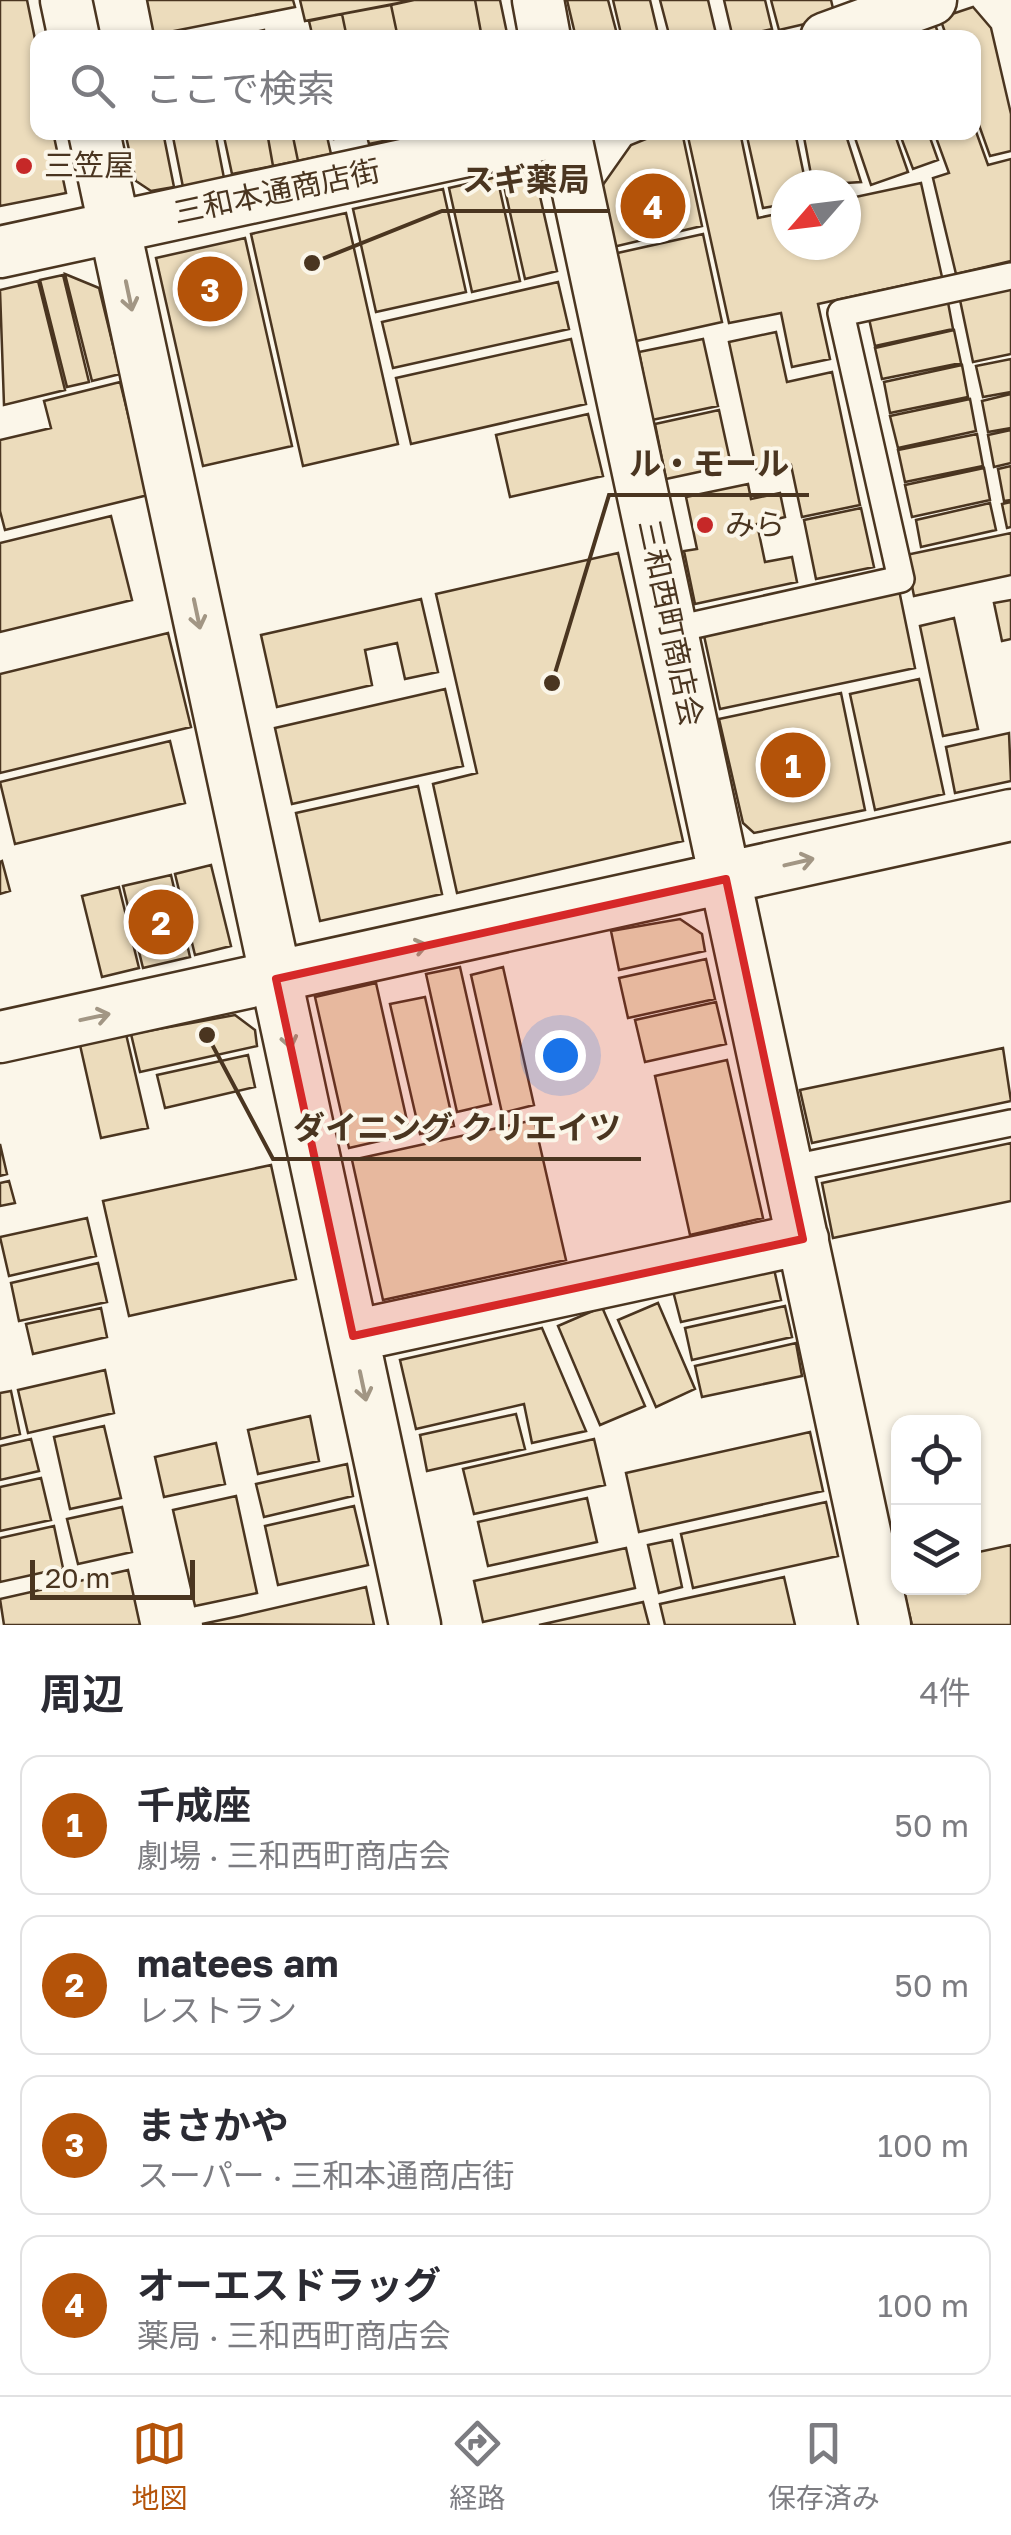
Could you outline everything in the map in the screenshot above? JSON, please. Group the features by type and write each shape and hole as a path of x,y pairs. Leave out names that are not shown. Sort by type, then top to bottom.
{"street":[{"path":"66,0 72,30"},
{"path":"538,0 544,30"},
{"path":"848,30 932,0"},
{"path":"96,140 414,1625"},
{"name":"三和本通商店街","path":"0,252 517,140"},
{"name":"三和西町商店会","path":"566,140 886,1625"},
{"path":"0,1036 276,979 1011,815"},
{"path":"352,1336 804,1239"}],"lane":[{"path":"672,630 901,579 841,313 1011,276"},
{"path":"788,1169 1011,1123"}],"highlighted area":[{"path":"726,879 803,1239 353,1336 276,979"}],"building":[{"path":"0,0 27,0 33,30 30,30 30,140 55,140 66,193 0,206"},
{"path":"147,0 293,0 295,7 179,30 153,30"},
{"path":"300,0 414,0 305,21"},
{"path":"414,0 475,0 481,30 396,30 391,5"},
{"path":"475,0 500,0 506,30 481,30"},
{"path":"567,0 608,0 616,30 574,30"},
{"path":"613,0 650,0 657,30 620,30"},
{"path":"660,0 708,0 715,30 668,30"},
{"path":"724,0 765,0 772,29 731,30"},
{"path":"771,0 831,0 835,17 779,30"},
{"path":"391,5 396,30 345,30 342,14"},
{"path":"973,7 991,28 1011,114 1011,151 990,156 981,131 981,30 944,30 940,18"},
{"path":"342,14 345,30 311,30 309,21"},
{"path":"933,19 937,30 913,30"},
{"path":"127,140 165,140 174,187 151,191 136,181"},
{"path":"174,140 217,140 224,178 183,187"},
{"path":"225,140 268,140 273,166 232,174"},
{"path":"268,140 294,140 298,161 273,166"},
{"path":"294,140 328,140 331,154 298,161"},
{"path":"643,140 684,140 702,226 613,247 600,189 631,145"},
{"path":"689,140 742,140 758,218 771,215 771,260 861,260 861,196 921,183 942,277 818,304 830,359 792,367 781,313 729,323"},
{"path":"748,140 797,140 803,170 771,170 771,207 763,208"},
{"path":"805,140 848,140 857,170 810,170"},
{"path":"856,140 897,140 908,172 871,185"},
{"path":"902,140 931,140 938,160 913,169"},
{"path":"937,140 979,140 988,165 1011,159 1011,261 956,274 933,178 949,173"},
{"path":"534,170 557,271 525,279 502,177"},
{"path":"497,177 520,281 472,292 449,188"},
{"path":"443,189 466,292 376,312 353,209"},
{"path":"346,213 398,444 303,466 251,234"},
{"path":"703,234 722,322 632,342 613,254"},
{"path":"245,238 292,446 203,466 156,258"},
{"path":"65,274 99,288 120,374 92,381"},
{"path":"63,275 89,382 67,387 40,280"},
{"path":"38,281 65,390 4,405 0,290"},
{"path":"558,282 569,329 393,368 382,322"},
{"path":"1011,289 1011,354 973,362 960,300"},
{"path":"947,297 953,329 875,346 868,314"},
{"path":"954,330 961,363 882,379 875,348"},
{"path":"776,332 787,382 832,372 860,505 802,517 791,465 757,472 729,342"},
{"path":"571,339 586,404 411,444 396,378"},
{"path":"703,339 718,406 652,420 639,352"},
{"path":"1011,359 1011,392 983,397 976,366"},
{"path":"962,365 968,397 890,413 884,382"},
{"path":"120,382 148,495 5,530 0,511 0,440 51,428 44,401"},
{"path":"1011,394 1011,428 988,432 982,401"},
{"path":"970,399 976,431 898,448 890,416"},
{"path":"719,410 731,465 666,479 655,424"},
{"path":"588,414 603,476 510,497 496,435"},
{"path":"1011,430 1011,463 994,467 988,435"},
{"path":"977,434 983,466 905,482 898,450"},
{"path":"1011,466 1011,500 1004,501 998,469"},
{"path":"984,468 990,500 912,517 905,485"},
{"path":"748,484 751,499 780,493 785,517 757,524 765,562 792,557 797,582 695,604 684,551 697,549 686,497"},
{"path":"1011,502 1011,527 1007,528 1002,504"},
{"path":"990,503 996,530 921,547 916,520"},
{"path":"861,508 874,567 816,579 804,520"},
{"path":"111,516 132,600 0,632 0,543"},
{"path":"1011,533 1011,575 914,596 906,555"},
{"path":"618,553 683,841 457,893 433,784 477,773 436,594"},
{"path":"899,590 915,668 720,709 703,631"},
{"path":"421,599 438,672 405,679 397,643 365,650 372,685 277,707 261,635"},
{"path":"1011,600 1011,639 1002,641 994,603"},
{"path":"954,618 978,729 943,736 920,626"},
{"path":"168,633 191,727 0,773 0,674"},
{"path":"919,679 944,794 875,810 850,694"},
{"path":"445,689 463,766 292,804 275,728"},
{"path":"841,693 865,810 754,833 743,823 719,719"},
{"path":"1009,733 1011,781 955,793 946,747"},
{"path":"170,741 185,803 15,844 0,782"},
{"path":"418,786 442,894 320,921 296,813"},
{"path":"0,862 10,891 0,894"},
{"path":"211,865 231,946 195,955 175,874"},
{"path":"171,875 190,957 143,968 123,886"},
{"path":"119,887 139,968 102,977 82,896"},
{"path":"680,919 702,934 705,951 619,970 611,931"},
{"path":"706,959 715,999 628,1018 619,978"},
{"path":"460,967 491,1104 457,1112 426,974"},
{"path":"503,967 534,1105 502,1113 471,975"},
{"path":"376,983 410,1134 349,1148 315,997"},
{"path":"425,997 454,1126 420,1134 390,1004"},
{"path":"716,1002 726,1044 645,1062 635,1020"},
{"path":"235,1015 255,1030 257,1046 140,1072 131,1034"},
{"path":"126,1034 148,1128 101,1138 80,1045"},
{"path":"1003,1048 1011,1101 812,1143 800,1090"},
{"path":"248,1055 255,1087 165,1108 157,1075"},
{"path":"727,1060 763,1218 690,1235 655,1076"},
{"path":"534,1120 566,1260 383,1300 352,1160"},
{"path":"1011,1143 1011,1201 833,1238 822,1183"},
{"path":"0,1144 7,1174 0,1176"},
{"path":"271,1165 296,1279 129,1316 103,1201"},
{"path":"9,1181 15,1203 0,1206 0,1183"},
{"path":"87,1218 96,1256 9,1276 0,1237"},
{"path":"98,1263 107,1302 19,1321 11,1283"},
{"path":"774,1269 781,1300 681,1322 673,1291"},
{"path":"658,1303 695,1389 656,1407 618,1320"},
{"path":"785,1306 792,1337 692,1360 685,1328"},
{"path":"602,1307 645,1406 600,1425 558,1326"},
{"path":"101,1308 107,1337 33,1354 26,1324"},
{"path":"542,1328 586,1431 532,1443 524,1404 416,1429 400,1360"},
{"path":"796,1343 802,1376 702,1397 695,1366"},
{"path":"105,1370 114,1413 28,1433 18,1390"},
{"path":"11,1391 20,1434 0,1439 0,1393"},
{"path":"516,1414 525,1449 427,1471 420,1435"},
{"path":"310,1416 319,1461 258,1474 248,1430"},
{"path":"104,1426 121,1498 70,1509 54,1437"},
{"path":"810,1432 823,1491 639,1532 626,1473"},
{"path":"31,1439 39,1471 0,1480 0,1446"},
{"path":"594,1439 605,1485 474,1514 463,1469"},
{"path":"216,1443 225,1484 164,1497 155,1457"},
{"path":"347,1464 353,1496 264,1517 256,1484"},
{"path":"41,1478 51,1520 0,1531 0,1487"},
{"path":"236,1496 257,1593 195,1606 173,1510"},
{"path":"587,1498 597,1542 488,1566 478,1522"},
{"path":"826,1502 838,1556 693,1588 681,1534"},
{"path":"354,1506 368,1565 278,1585 265,1526"},
{"path":"122,1507 132,1552 78,1564 67,1519"},
{"path":"54,1526 63,1568 0,1582 0,1538"},
{"path":"672,1540 682,1587 659,1593 648,1545"},
{"path":"1011,1545 1011,1625 912,1625 905,1595 981,1595 981,1551"},
{"path":"626,1548 635,1588 483,1622 474,1581"},
{"path":"128,1570 140,1625 4,1625 0,1599"},
{"path":"784,1577 795,1625 665,1625 660,1604"},
{"path":"366,1587 374,1625 202,1624 240,1616"},
{"path":"643,1602 649,1625 539,1625"}],"place":[{"name":"三笠屋","path":"24,166"},
{"name":"オーエスドラッグ","path":"653,206"},
{"name":"スギ薬局","path":"312,263"},
{"name":"まさかや","path":"210,289"},
{"name":"みら","path":"705,525"},
{"name":"ル・モール","path":"552,683"},
{"name":"千成座","path":"793,765"},
{"name":"matees am","path":"161,922"},
{"name":"ダイニング クリエイツ","path":"207,1035"}]}
